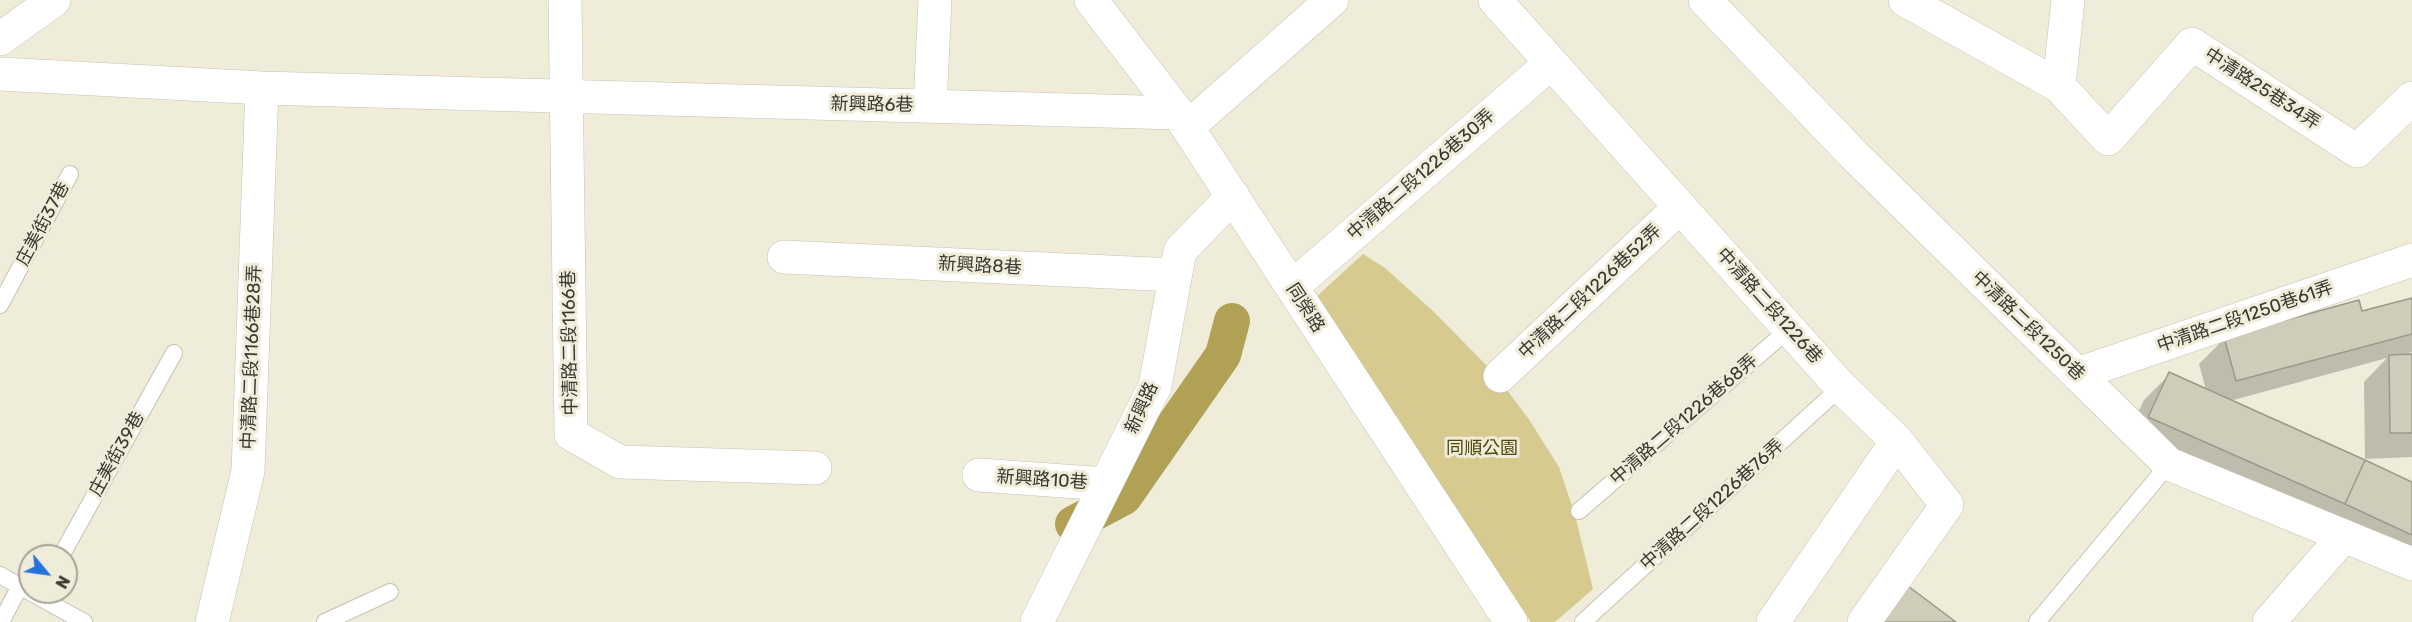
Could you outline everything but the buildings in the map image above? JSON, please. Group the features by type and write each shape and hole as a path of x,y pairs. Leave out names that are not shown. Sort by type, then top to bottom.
{"street":[{"path":"0,39 54,0"},
{"name":"中清路二段1166巷","path":"565,0 571,434 620,462 815,468"},
{"path":"930,106 935,0"},
{"name":"同榮路","path":"1091,0 1183,120 1510,622"},
{"path":"1183,120 1332,0"},
{"name":"中清路二段1226巷","path":"1495,0 1841,387 1896,441 1947,505 1864,622"},
{"name":"中清路二段1250巷","path":"1705,0 1854,155 2169,464 2412,564"},
{"path":"1905,0 2059,86 2068,0"},
{"name":"中清路25巷34弄","path":"2059,86 2108,139 2193,44 2357,151 2412,98"},
{"name":"中清路二段1226巷30弄","path":"1292,287 1551,63"},
{"path":"0,74 262,88 566,98"},
{"name":"中清路二段1166巷28弄","path":"212,622 248,471 262,88"},
{"name":"新興路6巷","path":"566,98 930,106 1183,120"},
{"name":"新興路","path":"1037,622 1155,386 1180,251 1233,196"},
{"name":"中清路二段1226巷52弄","path":"1500,376 1680,207"},
{"name":"新興路8巷","path":"784,257 1175,275"},
{"name":"中清路二段1250巷61弄","path":"2078,374 2412,260"},
{"path":"1773,622 1896,441"},
{"name":"新興路10巷","path":"979,476 1106,484"},
{"path":"2269,622 2344,536"}],"lane":[{"name":"庄美街37巷","path":"0,305 70,174"},
{"name":"中清路二段1226巷68弄","path":"1579,511 1789,329"},
{"name":"庄美街39巷","path":"68,544 174,353"},
{"name":"中清路二段1226巷76弄","path":"1583,622 1841,387"},
{"path":"2037,622 2169,464"},
{"path":"0,575 18,585"},
{"path":"325,622 390,591"},
{"path":"1,622 20,604"},
{"path":"53,604 84,622"}],"green space":[{"name":"同順公園","path":"1363,254 1385,268 1433,311 1494,373 1528,418 1559,467 1575,515 1593,589 1555,622 1531,622 1315,298"}],"waterway":[{"path":"1073,524 1124,497 1223,355 1232,321"}]}
